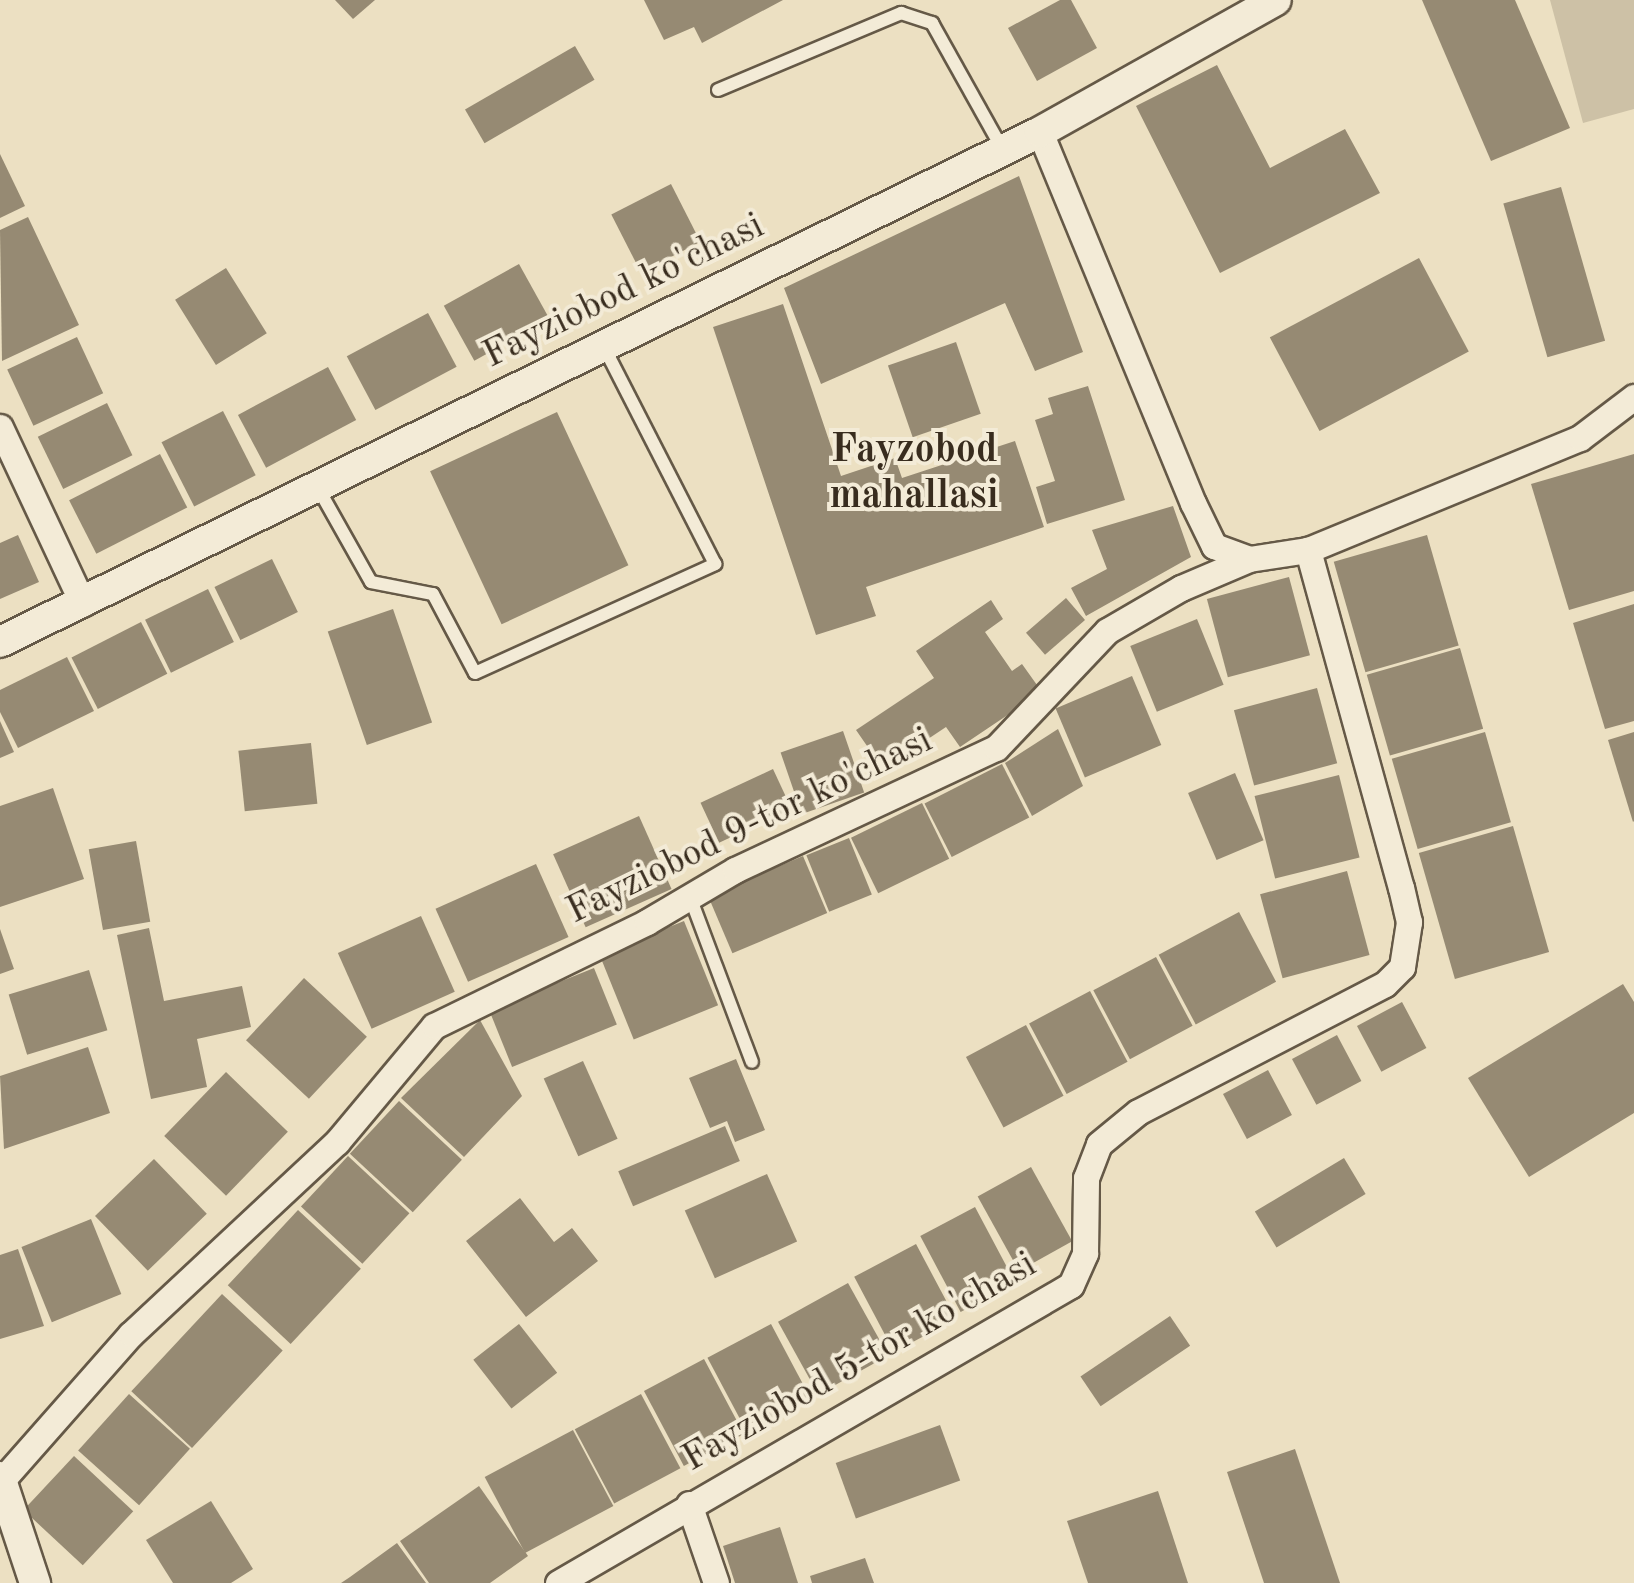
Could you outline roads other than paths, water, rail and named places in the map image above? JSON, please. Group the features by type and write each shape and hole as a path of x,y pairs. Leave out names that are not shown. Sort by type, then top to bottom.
{"street":[{"name":"Fayziobod ko'chasi","path":"0,642 1040,132 1276,0"},
{"path":"1040,132 1207,532 1214,546 1249,559"},
{"name":"Fayziobod 9-tor ko'chasi","path":"2,1478 131,1334 337,1142 434,1026 690,896 996,748 1107,632 1181,588 1249,559 1308,550 1580,438 1634,397"},
{"path":"0,427 83,604"},
{"name":"Fayziobod 5-tor ko'chasi","path":"558,1583 688,1504 961,1354 1071,1285 1085,1254 1086,1178 1099,1144 1138,1112 1384,984 1402,967 1409,922 1402,888 1308,550"},
{"path":"2,1478 14,1534 35,1583"},
{"path":"688,1504 716,1583"}],"lane":[{"path":"718,90 900,13 932,23 1004,150"},
{"path":"318,488 371,582 432,594 475,673 715,564 604,347"},
{"path":"690,896 752,1062"}],"district":[{"name":"Fayzobod mahallasi","path":"914,474"}]}
